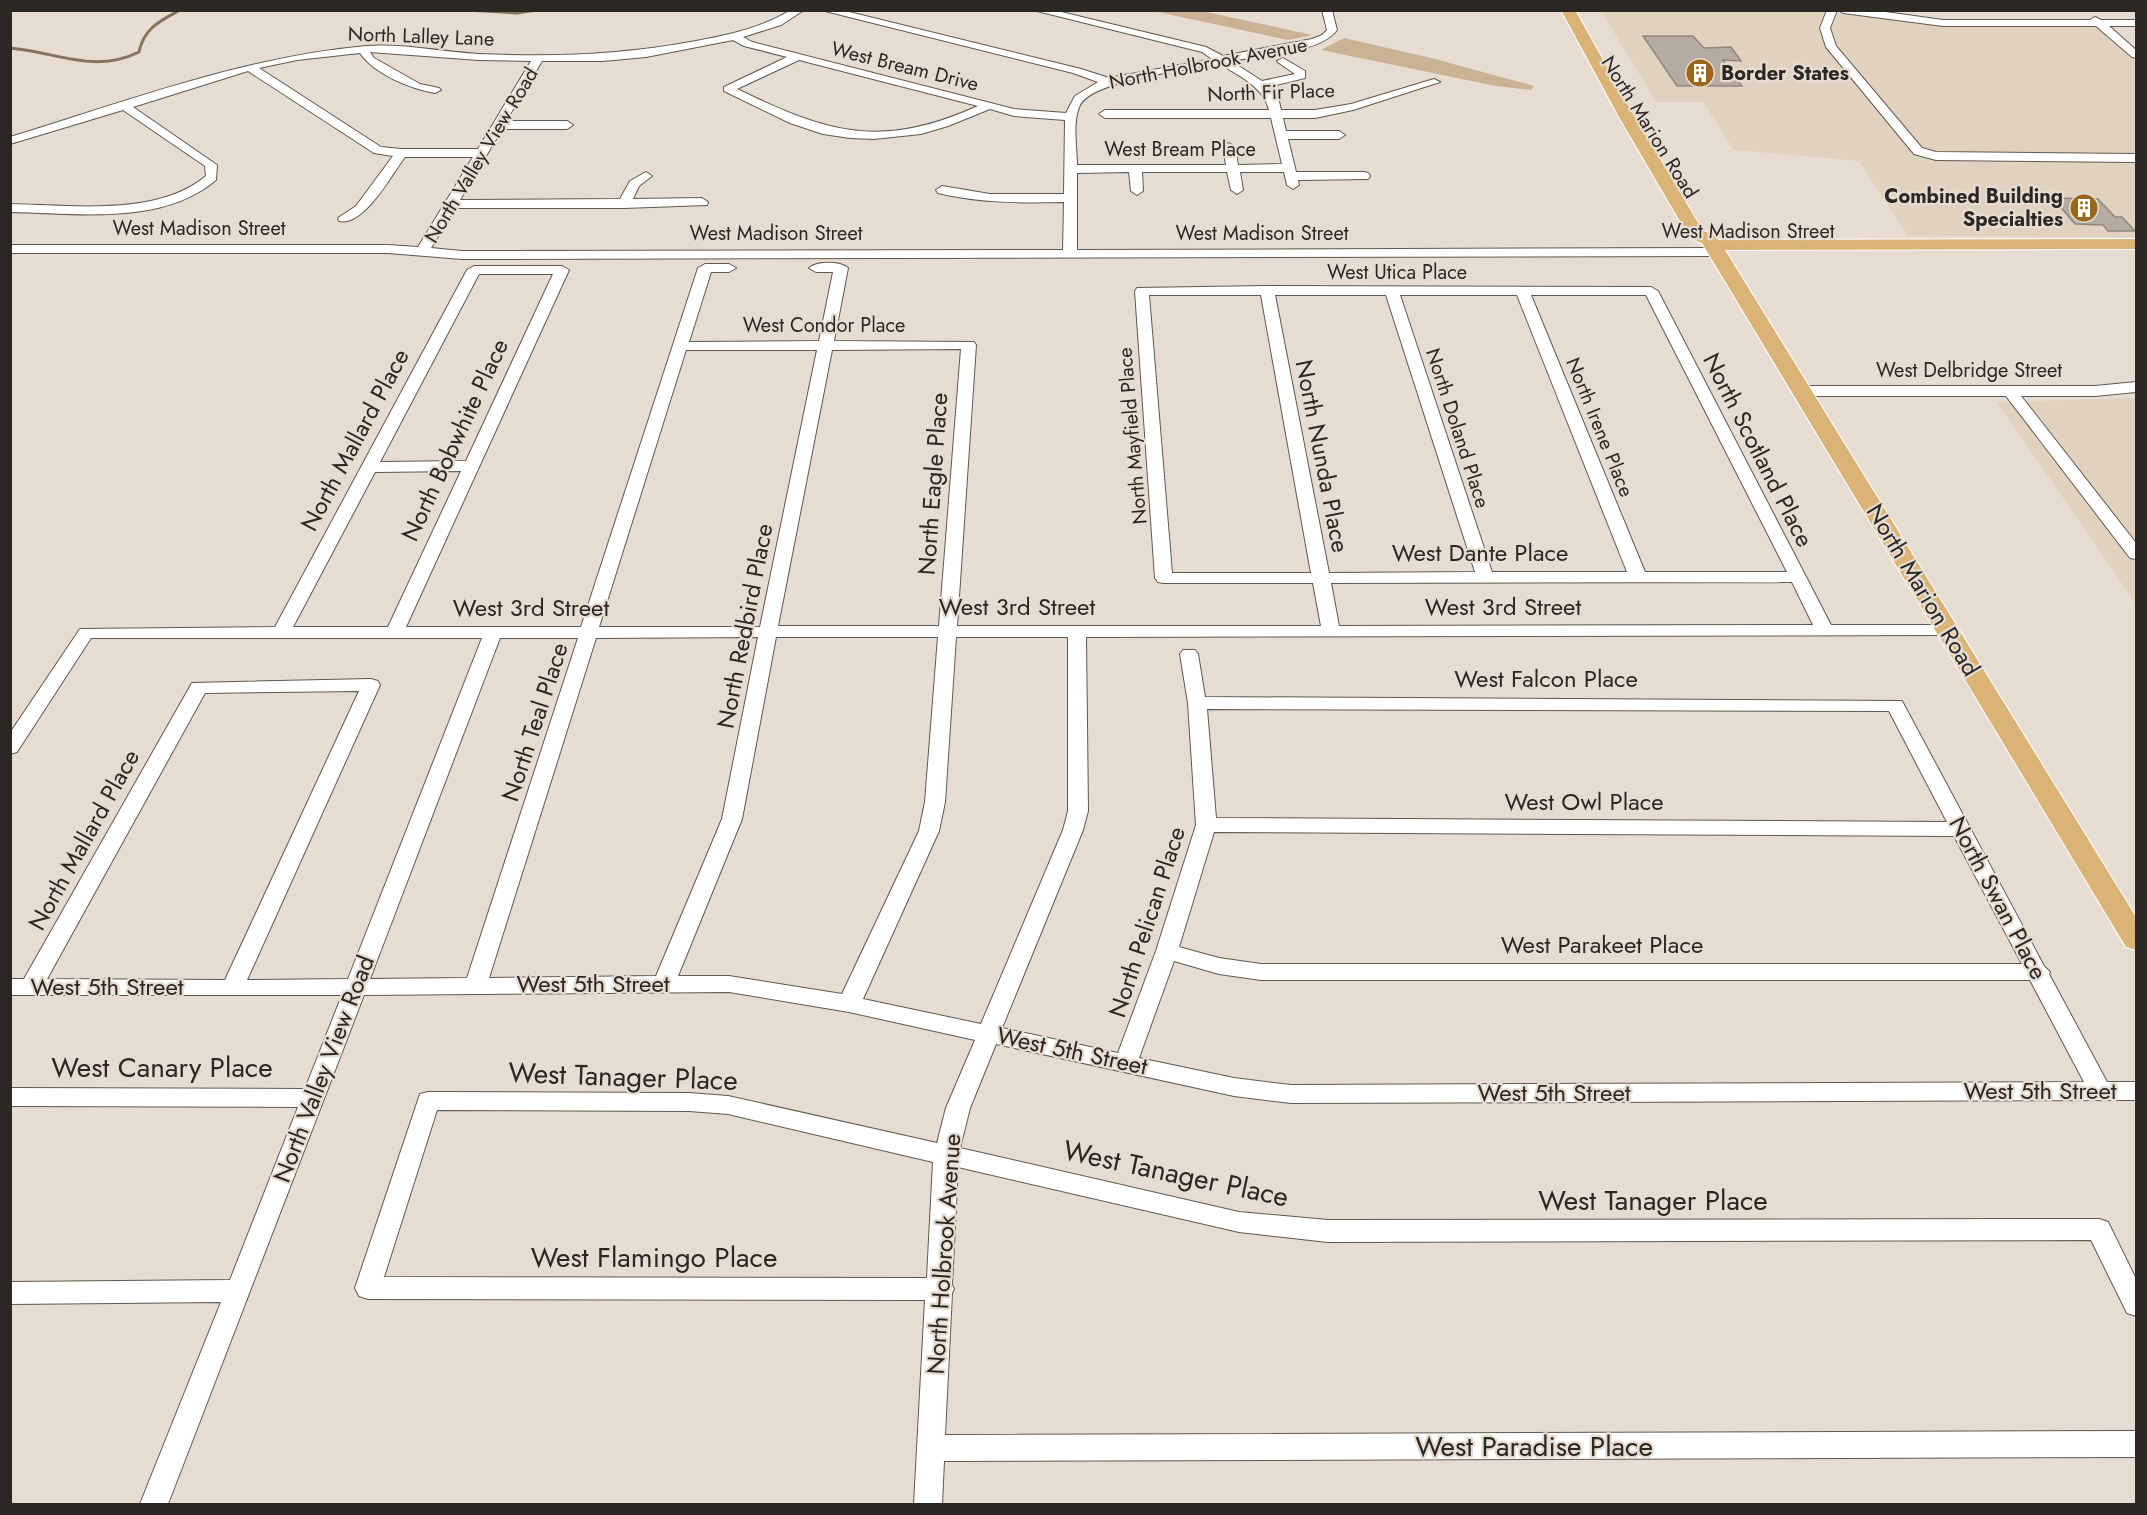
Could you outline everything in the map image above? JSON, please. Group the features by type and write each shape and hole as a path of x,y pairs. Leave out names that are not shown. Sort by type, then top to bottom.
{"main road":[{"name":"North Marion Road","path":"1568,10 1627,117 1697,235 1713,241 2136,940"},
{"name":"North Marion Road","path":"1580,10 1672,162"},
{"name":"West Madison Street","path":"1713,241 2136,244"},
{"name":"West Madison Street","path":"1713,241 2136,254"}],"street":[{"name":"North Lalley Lane","path":"10,141 249,67 308,55 365,49 458,56 603,58 646,54 734,37 777,23 799,10"},
{"path":"825,10 1077,71 1108,82"},
{"path":"1038,10 1189,45 1206,50 1223,60 1260,85 1272,97 1291,176"},
{"name":"North Holbrook Avenue","path":"1070,249 1071,117 1072,106 1079,97 1088,90 1108,82 1309,44 1322,39 1332,30 1327,10"},
{"path":"1832,10 1824,26 1824,36 1918,151 1936,156 2136,158"},
{"path":"1843,10 1943,22 2136,23"},
{"path":"2084,10 2136,55"},
{"name":"West Bream Drive","path":"734,37 748,44 988,106 1030,115 1071,117"},
{"path":"365,49 364,53 370,60 417,87 435,90"},
{"name":"North Valley View Road","path":"424,249 539,57"},
{"path":"797,57 728,89 803,124 859,135 898,134 930,129 949,124 988,106"},
{"path":"1260,85 1301,76 1301,73 1284,61"},
{"path":"249,67 378,150 401,153 483,153"},
{"name":"North Fir Place","path":"1105,114 1225,120 1277,114 1338,111 1434,82"},
{"path":"10,208 133,208 167,203 189,196 205,186 212,177 211,165 125,106"},
{"path":"499,126 567,126"},
{"path":"1282,135 1339,135"},
{"path":"1229,147 1237,190"},
{"path":"344,218 361,210 401,153"},
{"path":"1135,168 1137,191"},
{"name":"West Bream Place","path":"1071,169 1233,168 1291,176 1364,176"},
{"path":"624,204 634,184 646,176"},
{"path":"942,190 967,197 990,199 1071,198"},
{"path":"451,204 624,204 702,201"},
{"name":"West Madison Street","path":"10,249 424,249 462,255 1713,241"},
{"name":"North Redbird Place","path":"664,984 732,819 841,268 705,268"},
{"name":"North Teal Place","path":"476,985 705,268"},
{"name":"North Mallard Place","path":"281,633 474,270 562,270"},
{"name":"North Bobwhite Place","path":"394,633 562,270"},
{"name":"West Utica Place","path":"1142,291 1651,291"},
{"name":"North Mayfield Place","path":"1142,291 1164,578"},
{"name":"North Nunda Place","path":"1267,291 1331,631"},
{"name":"North Doland Place","path":"1392,291 1485,577"},
{"name":"North Scotland Place","path":"1651,291 1825,630"},
{"name":"North Irene Place","path":"1523,292 1638,577"},
{"name":"West Condor Place","path":"680,346 969,345"},
{"name":"North Eagle Place","path":"849,1004 929,831 935,802 969,345"},
{"name":"West Delbridge Street","path":"1802,391 2095,392 2136,387"},
{"path":"2010,391 2136,554"},
{"path":"370,467 471,466"},
{"name":"West Dante Place","path":"1164,578 1797,577"},
{"name":"West 3rd Street","path":"10,748 86,633 1947,630"},
{"name":"North Holbrook Avenue","path":"928,1504 941,1289 946,1154 958,1108 1078,812 1077,631"},
{"name":"North Valley View Road","path":"154,1504 493,632"},
{"name":"North Pelican Place","path":"1126,1062 1167,951 1206,825 1197,703 1189,654"},
{"name":"North Mallard Place","path":"21,987 200,687 371,685 232,988"},
{"name":"West Falcon Place","path":"1197,703 1895,705"},
{"name":"North Swan Place","path":"1895,705 2100,1091"},
{"name":"West Owl Place","path":"1206,825 1961,829"},
{"name":"West Parakeet Place","path":"1167,951 1219,966 1261,972 2038,972"},
{"name":"West 5th Street","path":"21,987 232,988 664,984 750,986 988,1033 1234,1087 1291,1094 2136,1091"},
{"name":"West Canary Place","path":"10,1097 313,1098"},
{"name":"West Tanager Place","path":"368,1288 428,1101 689,1102 728,1105 1239,1222 1328,1231 2099,1229 2136,1305"},
{"name":"West Flamingo Place","path":"368,1288 941,1289"},
{"path":"10,1293 238,1291"},
{"name":"West Paradise Place","path":"932,1448 2136,1444"}],"shaded area":[{"path":"1806,10 1920,23 2096,27 2136,62 2136,237 1908,236 1859,161 1734,150 1703,102 1656,102 1601,11"},
{"path":"1153,11 1202,11 1312,35 1288,40"},
{"path":"1344,38 1431,58 1534,86 1531,90 1496,86 1321,50"},
{"path":"2136,398 2136,604 1997,402"}],"building":[{"name":"Border States","path":"1643,36 1693,36 1704,48 1731,47 1741,61 1723,60 1742,86 1677,86"},
{"name":"Combined Building Specialties","path":"2053,198 2098,199 2115,217 2122,217 2135,231 2108,231 2103,225 2075,224"}],"waterway":[{"path":"10,48 75,60 107,61 123,58 139,52 149,31 180,10"},
{"path":"467,10 517,13 537,10"}],"place":[{"name":"Border States","path":"1700,73"},
{"name":"Combined Building Specialties","path":"2084,208"}]}
